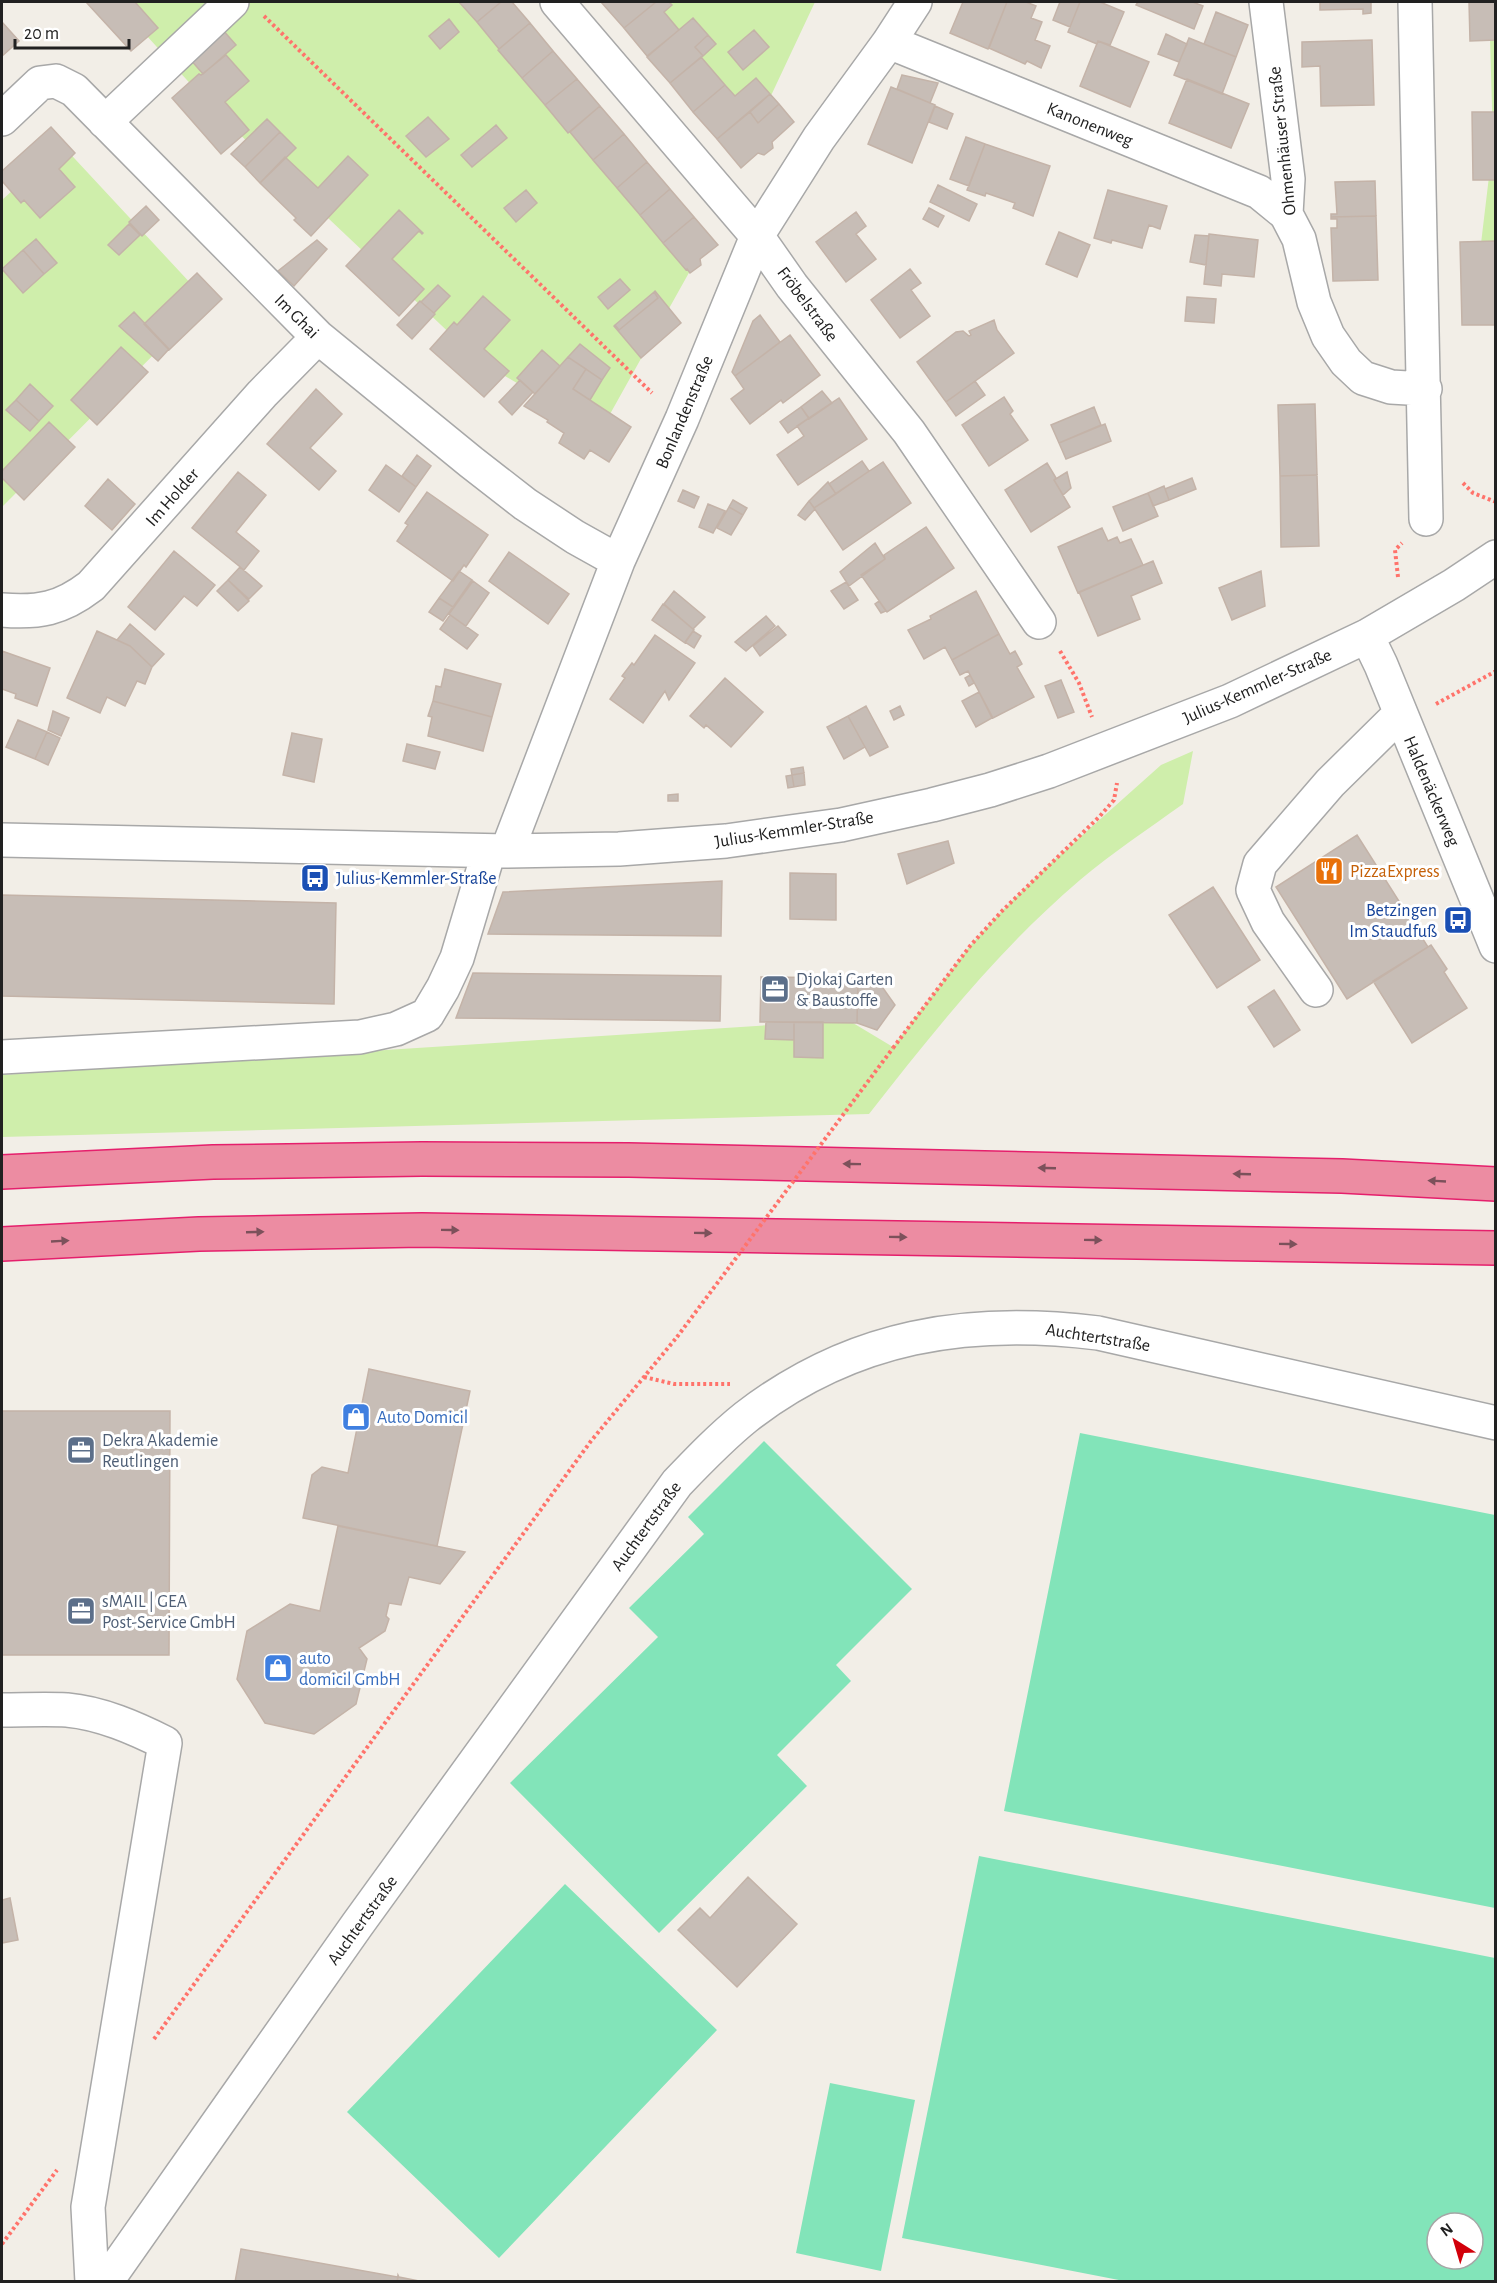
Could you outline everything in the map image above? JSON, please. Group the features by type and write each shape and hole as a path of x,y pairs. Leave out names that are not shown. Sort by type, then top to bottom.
{"highway":[{"path":"2,1172 213,1162 422,1159 628,1160 1318,1176 1496,1184"},
{"path":"2,1244 199,1234 422,1230 1496,1248"}],"street":[{"name":"Fröbelstraße","path":"557,2 758,236 798,294 909,432 1039,622"},
{"name":"Bonlandenstraße","path":"2,1057 360,1037 396,1029 427,1015 444,988 618,561 682,419 758,236 819,138 889,42 915,2"},
{"name":"Ohmenhäuser Straße","path":"1266,2 1288,178 1286,214 1299,239 1314,302 1328,336 1346,362 1363,378 1391,387 1425,388"},
{"path":"1415,2 1426,519"},
{"path":"105,122 246,7"},
{"name":"Kanonenweg","path":"889,42 1259,192 1286,214"},
{"name":"Im Ghai","path":"2,118 39,83 56,81 74,90 318,337 525,504 575,537 618,561"},
{"name":"Im Holder","path":"2,610 48,609 73,600 91,586 262,394 318,337"},
{"name":"Julius-Kemmler-Straße","path":"2,840 498,851 619,849 726,842 841,825 990,790 1230,701 1367,636 1402,617 1496,557"},
{"name":"Haldenäckerweg","path":"1367,636 1489,911 1496,946"},
{"path":"1316,990 1268,922 1253,890 1260,864 1329,783 1402,718"},
{"name":"Auchtertstraße","path":"106,2282 357,1925 677,1483 746,1417 817,1371 863,1351 915,1337 1004,1327 1057,1328 1098,1333 1496,1423"},
{"path":"2,1710 70,1710 111,1720 165,1743 88,2207 92,2282"}],"path":[{"path":"246,7 660,401 682,419"},
{"path":"1402,617 1395,550 1426,519"},
{"path":"150,2043 591,1441 677,1337 970,946 1114,800 1118,785 1079,683 1039,622"},
{"path":"1402,718 1496,671"},
{"path":"644,1377 674,1384 733,1383"},
{"path":"2,2244 58,2168"}],"green space":[{"path":"116,2 490,2 705,244 600,432 478,360 216,112"},
{"path":"619,2 815,2 745,151"},
{"path":"1489,2 1495,2 1495,306 1477,277 1493,143"},
{"path":"62,145 207,301 2,507 2,200"},
{"path":"1193,751 1183,804 1092,870 1050,906 968,992 869,1114 2,1137 2,1075 848,1020 893,1047 970,946 1002,911 1050,864 1161,765"},
{"path":"1080,1433 1495,1515 1495,1908 1004,1811"},
{"path":"764,1441 912,1589 836,1665 851,1681 777,1755 807,1786 659,1933 510,1783 658,1637 629,1608 704,1534 688,1517"},
{"path":"979,1856 1495,1958 1495,2281 1124,2281 902,2238"},
{"path":"565,1884 717,2030 499,2258 347,2112"},
{"path":"830,2083 915,2100 881,2271 796,2253"}],"building":[{"path":"86,2 135,2 158,28 131,51"},
{"path":"459,2 501,2 477,22"},
{"path":"501,2 512,2 530,23 499,49 477,22"},
{"path":"601,2 656,2 624,28"},
{"path":"656,2 669,2 672,5 664,12 679,30 647,56 624,28"},
{"path":"963,2 1007,2 988,49 950,33"},
{"path":"1007,2 1026,2 1036,6 1031,18 1042,22 1035,40 1050,46 1041,68 1027,61 1025,64 989,48"},
{"path":"1060,2 1080,2 1070,27 1053,20"},
{"path":"1080,2 1100,2 1124,12 1110,45 1098,41 1097,44 1068,32"},
{"path":"1138,2 1196,2 1203,6 1194,29 1136,5"},
{"path":"1320,2 1371,2 1371,13 1363,14 1363,9 1320,10"},
{"path":"1469,2 1496,2 1496,40 1470,41"},
{"path":"1216,12 1248,25 1236,57 1204,44"},
{"path":"693,18 708,35 695,47 703,56 670,83 647,57"},
{"path":"449,19 459,32 440,49 429,36"},
{"path":"2,22 19,41 2,56"},
{"path":"530,23 553,51 522,78 498,50"},
{"path":"222,29 236,45 203,74 190,59"},
{"path":"754,30 769,47 743,70 728,52"},
{"path":"1166,34 1187,44 1179,62 1158,54"},
{"path":"708,35 716,44 703,56 695,47"},
{"path":"1189,38 1236,57 1222,94 1174,75"},
{"path":"1372,40 1374,105 1321,106 1320,66 1302,67 1302,42"},
{"path":"1098,41 1149,62 1130,107 1080,86"},
{"path":"553,51 577,79 545,105 522,78"},
{"path":"226,55 249,81 225,102 249,130 221,154 172,98 199,74 201,75"},
{"path":"701,57 725,85 693,112 670,83"},
{"path":"902,75 938,83 930,103 897,89"},
{"path":"756,78 770,94 717,139 693,112 725,85 735,96"},
{"path":"577,79 600,106 568,133 545,105"},
{"path":"1187,79 1249,104 1231,148 1169,123"},
{"path":"891,87 935,105 912,163 868,144"},
{"path":"770,94 779,104 758,123 750,112"},
{"path":"779,104 794,122 772,142 773,148 764,155 758,153 741,168 717,139 750,112 758,123"},
{"path":"600,106 624,134 593,160 570,132"},
{"path":"935,106 953,114 947,129 929,122"},
{"path":"1472,112 1496,112 1496,180 1473,180"},
{"path":"428,117 449,139 426,157 406,136"},
{"path":"267,119 280,132 245,167 231,154"},
{"path":"496,125 507,138 472,167 461,155"},
{"path":"51,127 75,153 59,169 75,187 40,218 24,200 21,203 2,181 2,171"},
{"path":"280,132 296,148 260,183 245,167"},
{"path":"624,134 647,162 617,188 593,160"},
{"path":"966,137 985,144 969,186 950,179"},
{"path":"985,144 1050,166 1033,216 1013,208 1015,203 986,193 985,196 967,190"},
{"path":"348,156 368,175 311,236 260,183 285,157 318,188"},
{"path":"647,162 670,189 640,215 617,188"},
{"path":"1375,181 1376,216 1331,217 1331,214 1337,214 1335,182"},
{"path":"938,185 977,204 969,221 930,202"},
{"path":"670,189 694,217 663,243 640,215"},
{"path":"526,190 537,203 516,222 504,208"},
{"path":"1108,190 1167,206 1160,229 1149,225 1142,248 1094,238"},
{"path":"146,206 159,220 142,236 129,222"},
{"path":"929,208 944,216 938,227 923,219"},
{"path":"399,210 423,233 419,231 392,259 424,289 399,316 346,266"},
{"path":"856,212 866,226 856,234 876,259 846,282 816,242"},
{"path":"1376,216 1378,280 1333,281 1331,228 1337,228 1337,219 1331,219 1331,217"},
{"path":"694,217 718,245 700,259 701,265 690,273 663,243"},
{"path":"129,224 140,235 119,255 108,245"},
{"path":"1059,232 1090,245 1077,277 1046,264"},
{"path":"1209,234 1258,240 1254,277 1222,274 1221,286 1204,284"},
{"path":"1195,235 1209,236 1206,265 1190,262"},
{"path":"36,239 57,263 44,274 23,250"},
{"path":"317,240 327,249 294,286 278,271"},
{"path":"1496,241 1496,325 1462,325 1460,242"},
{"path":"23,250 44,274 23,293 2,269"},
{"path":"910,269 921,283 911,290 930,316 900,338 871,300"},
{"path":"197,273 222,299 169,350 144,324"},
{"path":"620,279 630,290 608,309 598,297"},
{"path":"438,285 450,296 434,313 421,302"},
{"path":"655,291 681,323 641,358 614,326 619,330 658,298"},
{"path":"654,292 658,298 619,330 615,325"},
{"path":"483,296 510,320 484,349 509,371 484,397 430,349 454,322 457,325"},
{"path":"1187,297 1216,299 1214,323 1185,321"},
{"path":"420,301 435,314 412,339 397,325"},
{"path":"134,312 169,349 158,361 119,326"},
{"path":"760,315 780,342 735,376 732,372 753,321"},
{"path":"994,320 997,330 1014,353 946,402 917,362 956,332 963,331 969,336 971,335 969,331"},
{"path":"790,335 820,375 783,403 781,400 750,424 731,399 744,389 735,376"},
{"path":"580,344 610,368 602,380 568,357"},
{"path":"121,347 148,372 97,425 71,400"},
{"path":"542,350 560,366 535,394 517,378"},
{"path":"568,357 586,369 573,389 631,427 609,462 590,450 584,459 559,443 564,433 547,422 548,420 524,406"},
{"path":"586,369 602,380 590,400 573,389"},
{"path":"520,380 533,392 512,415 499,402"},
{"path":"975,381 985,395 956,416 946,402"},
{"path":"30,384 53,406 39,421 16,400"},
{"path":"316,389 342,414 310,448 336,471 319,490 267,444"},
{"path":"822,391 832,403 809,419 801,407"},
{"path":"1004,397 1013,411 1010,414 1028,440 989,466 962,425"},
{"path":"839,398 867,439 798,485 777,455 804,436 797,426"},
{"path":"16,400 39,421 30,431 6,410"},
{"path":"1315,404 1317,475 1280,476 1278,405"},
{"path":"801,407 809,418 788,433 780,422"},
{"path":"1094,407 1101,425 1059,443 1051,425"},
{"path":"49,422 75,447 24,500 2,478 2,471"},
{"path":"1105,424 1111,441 1066,459 1059,443"},
{"path":"417,455 431,466 416,487 402,476"},
{"path":"862,461 869,471 836,494 829,484"},
{"path":"883,462 911,503 843,550 814,508"},
{"path":"1047,463 1070,507 1031,532 1005,490"},
{"path":"386,465 416,487 399,512 369,490"},
{"path":"238,472 266,495 236,532 259,551 244,570 192,528"},
{"path":"1067,472 1071,488 1063,495 1054,480"},
{"path":"1317,475 1319,546 1281,547 1280,476"},
{"path":"1192,478 1196,489 1169,500 1165,489"},
{"path":"108,479 135,504 112,530 85,506"},
{"path":"828,482 836,494 814,508 809,501"},
{"path":"1164,486 1169,500 1153,506 1148,493"},
{"path":"683,490 699,497 694,508 678,501"},
{"path":"427,492 488,535 466,567 464,565 453,581 397,541 408,525 405,523"},
{"path":"1148,493 1158,516 1123,531 1113,507"},
{"path":"733,500 747,508 743,515 729,507"},
{"path":"809,501 815,509 805,520 798,515"},
{"path":"708,504 725,511 713,533 699,527"},
{"path":"729,507 743,515 731,535 717,528"},
{"path":"926,527 954,568 887,612 861,575 885,559 884,555"},
{"path":"1102,528 1108,541 1117,537 1120,543 1131,539 1143,565 1078,593 1058,547"},
{"path":"875,543 885,559 849,586 840,572"},
{"path":"174,551 215,585 197,606 184,596 155,630 128,607"},
{"path":"509,552 569,594 548,624 489,581"},
{"path":"1153,561 1162,583 1131,596 1140,619 1098,636 1079,592"},
{"path":"240,567 262,586 249,599 228,580"},
{"path":"459,571 472,580 453,607 439,598"},
{"path":"1261,571 1265,606 1232,620 1219,588"},
{"path":"228,580 249,601 238,611 217,591"},
{"path":"473,581 489,593 466,626 449,614"},
{"path":"846,582 858,600 844,609 831,591"},
{"path":"674,591 705,617 693,629 664,604"},
{"path":"976,591 999,634 952,660 945,647 924,659 908,630 931,619 930,616"},
{"path":"439,598 453,607 443,621 429,612"},
{"path":"879,601 886,611 881,613 875,604"},
{"path":"663,604 694,630 685,643 652,620"},
{"path":"450,615 478,635 467,649 440,629"},
{"path":"766,616 775,626 746,651 735,642"},
{"path":"130,624 164,654 152,667 130,646 117,640"},
{"path":"778,626 786,635 760,656 753,646"},
{"path":"97,631 130,646 152,667 145,684 137,681 125,706 107,697 100,713 67,698"},
{"path":"693,631 701,636 694,648 685,642"},
{"path":"999,634 1010,654 1015,651 1022,664 1017,667 1034,697 993,718 968,671 960,675 952,660"},
{"path":"655,635 695,663 669,700 665,691 643,723 610,699 625,678 622,676 632,663 634,665"},
{"path":"2,651 50,668 37,706 15,698 16,694 2,689"},
{"path":"445,669 501,684 492,717 433,701 436,686 441,687"},
{"path":"970,675 974,683 969,686 965,678"},
{"path":"725,678 763,712 731,747 706,725 704,728 690,716"},
{"path":"1061,680 1074,712 1058,718 1045,686"},
{"path":"979,692 992,718 976,727 962,701"},
{"path":"433,701 492,717 483,751 428,736 432,717 428,716"},
{"path":"866,706 888,747 870,756 848,716"},
{"path":"900,706 904,715 894,720 890,711"},
{"path":"53,711 69,718 61,736 48,730"},
{"path":"848,716 865,747 844,759 827,727"},
{"path":"18,720 47,732 35,759 6,747"},
{"path":"47,732 60,738 48,765 35,759"},
{"path":"292,733 322,739 314,782 283,775"},
{"path":"407,744 440,752 435,769 403,761"},
{"path":"803,767 804,773 792,775 791,769"},
{"path":"804,773 805,785 794,787 792,775"},
{"path":"792,775 794,787 788,788 786,776"},
{"path":"678,794 678,801 668,801 668,795"},
{"path":"1357,835 1428,947 1347,999 1276,887"},
{"path":"948,841 954,863 907,884 898,854"},
{"path":"790,873 836,874 836,920 790,919"},
{"path":"722,881 721,936 488,934 503,892"},
{"path":"1213,887 1260,960 1217,988 1169,915"},
{"path":"2,895 336,903 334,1004 2,996"},
{"path":"1431,945 1447,969 1444,972 1467,1008 1412,1043 1373,981"},
{"path":"473,973 721,976 720,1021 456,1018"},
{"path":"761,977 858,978 857,1023 760,1022"},
{"path":"858,980 878,981 895,1005 877,1030 857,1023"},
{"path":"1274,990 1300,1030 1274,1047 1248,1007"},
{"path":"766,1022 794,1022 794,1040 765,1039"},
{"path":"794,1022 823,1022 823,1058 794,1057"},
{"path":"369,1369 470,1391 437,1546 303,1518 312,1475 322,1467 348,1473"},
{"path":"2,1411 170,1411 169,1655 2,1655"},
{"path":"338,1526 465,1552 440,1584 409,1577 401,1605 389,1603 386,1616 389,1619 385,1631 359,1648 367,1659 356,1704 314,1734 265,1723 237,1679 247,1631 290,1604 320,1611"},
{"path":"748,1877 797,1924 737,1987 678,1930 700,1908 710,1918"},
{"path":"10,1898 18,1940 2,1943 2,1900"},
{"path":"241,2249 398,2277 397,2282 235,2282"},
{"path":"398,2275 399,2277 424,2282 397,2282"}],"place":[{"name":"PizzaExpress","path":"1329,871"},
{"name":"Julius-Kemmler-Straße","path":"315,878"},
{"name":"Betzingen Im Staudfuß","path":"1458,920"},
{"name":"Djokaj Garten & Baustoffe","path":"775,989"},
{"name":"Auto Domicil","path":"356,1417"},
{"name":"Dekra Akademie Reutlingen","path":"81,1450"},
{"name":"sMAIL | GEA Post-Service GmbH","path":"81,1611"},
{"name":"auto domicil GmbH","path":"278,1668"}]}
